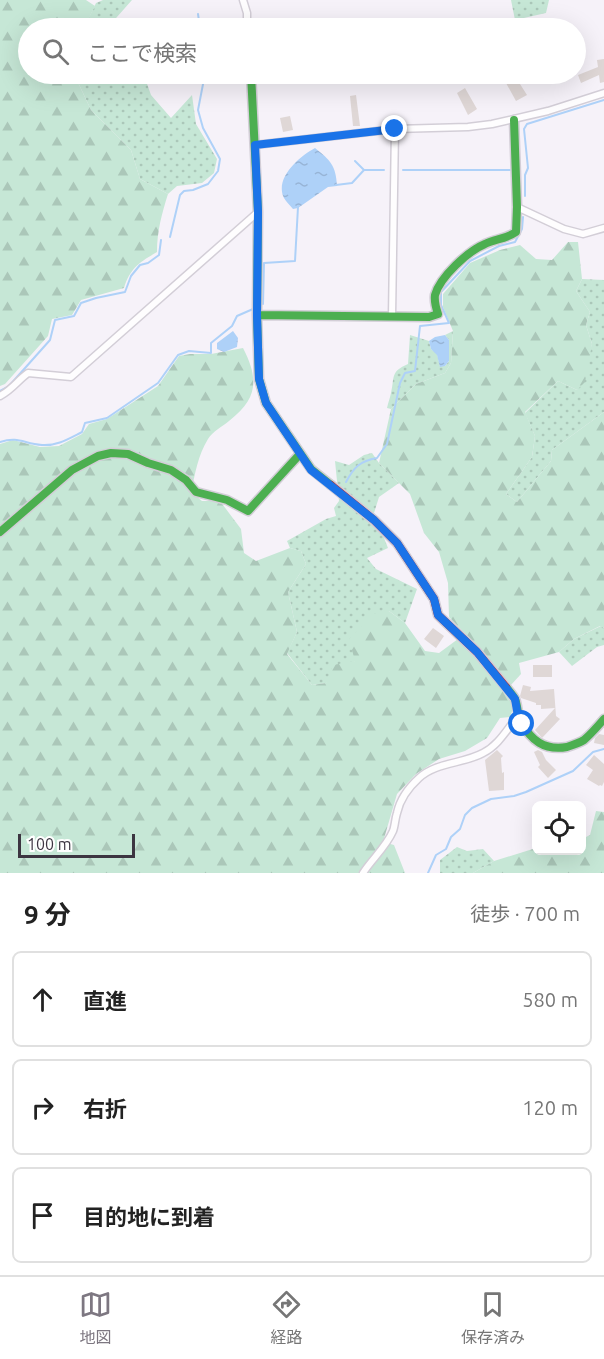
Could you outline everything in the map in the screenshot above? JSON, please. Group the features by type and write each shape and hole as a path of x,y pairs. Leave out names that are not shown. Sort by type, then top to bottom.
{"street":[{"path":"243,0 247,18"},
{"path":"252,84 258,212 259,379 266,403 311,470 374,520 397,543 434,599 438,615 477,652 498,677 515,699 518,716 535,740 550,748 574,745 585,739 604,719"},
{"path":"255,145 395,129 468,127 514,120 604,93"},
{"path":"257,315 429,317 438,314 435,293 462,259 487,242 510,237 516,231 514,120"},
{"path":"392,316 395,129"},
{"path":"517,207 564,229 583,234 604,228"},
{"path":"0,396 10,391 28,373 71,377 258,212"},
{"path":"0,532 75,467 110,454 127,453 177,472 189,482 196,492 227,500 248,511 300,454"},
{"path":"363,873 389,838 405,793 417,779 439,767 485,753 498,742 518,716"}],"green space":[{"path":"0,0 86,0 95,6 89,18 18,18 18,84 79,84 91,110 131,150 140,179 168,194 160,222 157,252 136,266 129,275 124,288 81,300 72,315 52,319 48,336 5,384 0,386"},
{"path":"103,0 132,0 116,18 89,18 96,3"},
{"path":"511,0 549,0 546,13 515,18"},
{"path":"79,84 147,84 151,95 171,118 192,95 196,124 217,159 214,173 202,183 177,186 168,194 140,179 131,150 91,110"},
{"path":"568,242 578,242 582,279 576,291 590,312 586,325 592,344 585,382 577,390 558,381 525,412 535,436 532,457 506,494 517,502 551,461 552,450 604,412 604,628 600,626 574,639 559,652 519,663 521,674 511,685 449,617 448,583 439,552 424,533 410,494 379,463 391,409 416,384 445,373 451,363 453,331 443,307 443,294 470,263 500,250 520,245 536,259 552,260"},
{"path":"582,279 604,280 604,412 552,450 551,461 517,502 506,494 532,457 535,436 525,413 558,381 577,390 592,344 586,325 590,312 576,291"},
{"path":"453,331 451,363 445,373 416,384 391,409 387,408 394,375 408,364 410,335 429,341 431,349 437,354 440,366 445,366 449,361 449,340 445,335"},
{"path":"243,348 252,369 253,388 246,405 239,413 208,439 199,458 191,492 202,501 220,501 241,529 244,553 256,561 290,548 301,551 306,564 288,592 297,632 287,654 312,685 326,683 333,665 355,661 349,639 373,614 389,611 405,623 425,651 439,653 458,639 480,660 511,698 513,709 510,717 500,718 487,738 465,751 439,759 416,774 397,794 383,842 394,845 405,873 0,873 0,444 13,440 40,447 59,446 82,434 89,424 107,419 158,386 179,356 211,354"},
{"path":"372,453 399,483 379,497 374,513 388,548 367,558 376,569 417,589 405,623 389,611 355,661 326,683 312,685 287,653 297,632 288,592 306,564 301,551 290,548 287,541 326,519 336,516 334,508 339,501 335,461 349,465 364,455"},
{"path":"601,626 604,628 604,645 597,647 572,666 559,652 574,639"},
{"path":"596,811 604,812 604,873 473,873 494,861 532,849 532,855 586,855 586,837 590,835"},
{"path":"457,847 467,851 483,849 494,861 473,873 440,873 440,860"}],"water":[{"path":"315,148 331,164 337,186 328,187 298,208 293,209 284,198 282,190 285,176 302,156"},
{"path":"233,331 238,338 237,347 224,352 217,349 217,343"},
{"path":"445,335 449,340 449,361 445,366 440,367 437,355 431,349 429,341"}],"building":[{"path":"604,59 604,82 600,83 599,75 586,81 586,72 598,67 597,60"},
{"path":"507,84 520,84 527,95 516,101"},
{"path":"465,88 477,109 468,115 457,93"},
{"path":"356,95 360,126 353,126 350,96"},
{"path":"290,116 293,130 283,132 280,118"},
{"path":"433,628 444,636 436,648 424,639"},
{"path":"533,665 552,665 552,677 533,677"},
{"path":"523,685 531,687 530,691 554,689 556,716 560,719 542,738 535,730 555,708 541,709 541,705 521,698"},
{"path":"599,734 604,735 604,745 594,743"},
{"path":"497,750 503,756 501,758 504,790 489,791 485,760"},
{"path":"538,750 556,770 548,778 538,767 540,765 534,752"},
{"path":"594,755 604,764 602,786 587,779 593,770 586,765"}],"waterway":[{"path":"198,14 199,18"},
{"path":"170,237 180,195 184,191 208,184 218,171 220,159 203,128 198,110 203,84"},
{"path":"525,196 525,175 528,168 524,129 527,124 604,100"},
{"path":"355,161 364,170 384,170"},
{"path":"336,185 352,183 364,170"},
{"path":"403,170 510,170"},
{"path":"263,304 264,263 295,261 298,207"},
{"path":"346,482 358,466 377,458 387,444 400,383 405,373 415,371 420,326 449,323 441,305 441,292 470,261 499,246 515,242 522,229 523,217"},
{"path":"0,391 9,386 50,340 55,320 74,316 81,303 125,292 131,276 140,265 148,263 159,255 161,240"},
{"path":"0,442 17,440 47,445 62,442 82,432 85,423 107,418 158,383 178,355 189,351 211,353 211,343 232,326 237,316 253,309"},
{"path":"428,873 436,855 446,849 451,837 460,829 465,815 472,808 491,799 526,792 573,771 593,752 604,749"}],"traffic: fast":[{"path":"252,84 258,212 259,379 266,403 311,469 331,485"},
{"path":"257,315 429,317 438,314 435,295 443,280 456,265 478,247 516,232 514,120"},
{"path":"0,532 72,470 98,456 111,453 128,454 171,470 186,480 196,492 227,500 248,511 300,454"},
{"path":"506,687 515,699 525,728 534,739 545,746 559,748 580,742 604,719"}],"traffic: jam":[{"path":"331,485 374,520 397,543 434,599 438,615 477,652 506,687"}],"route":[{"path":"395,129 255,145 258,212 259,379 266,403 311,470 374,520 397,543 434,599 438,615 477,652 515,699 522,724"}]}
